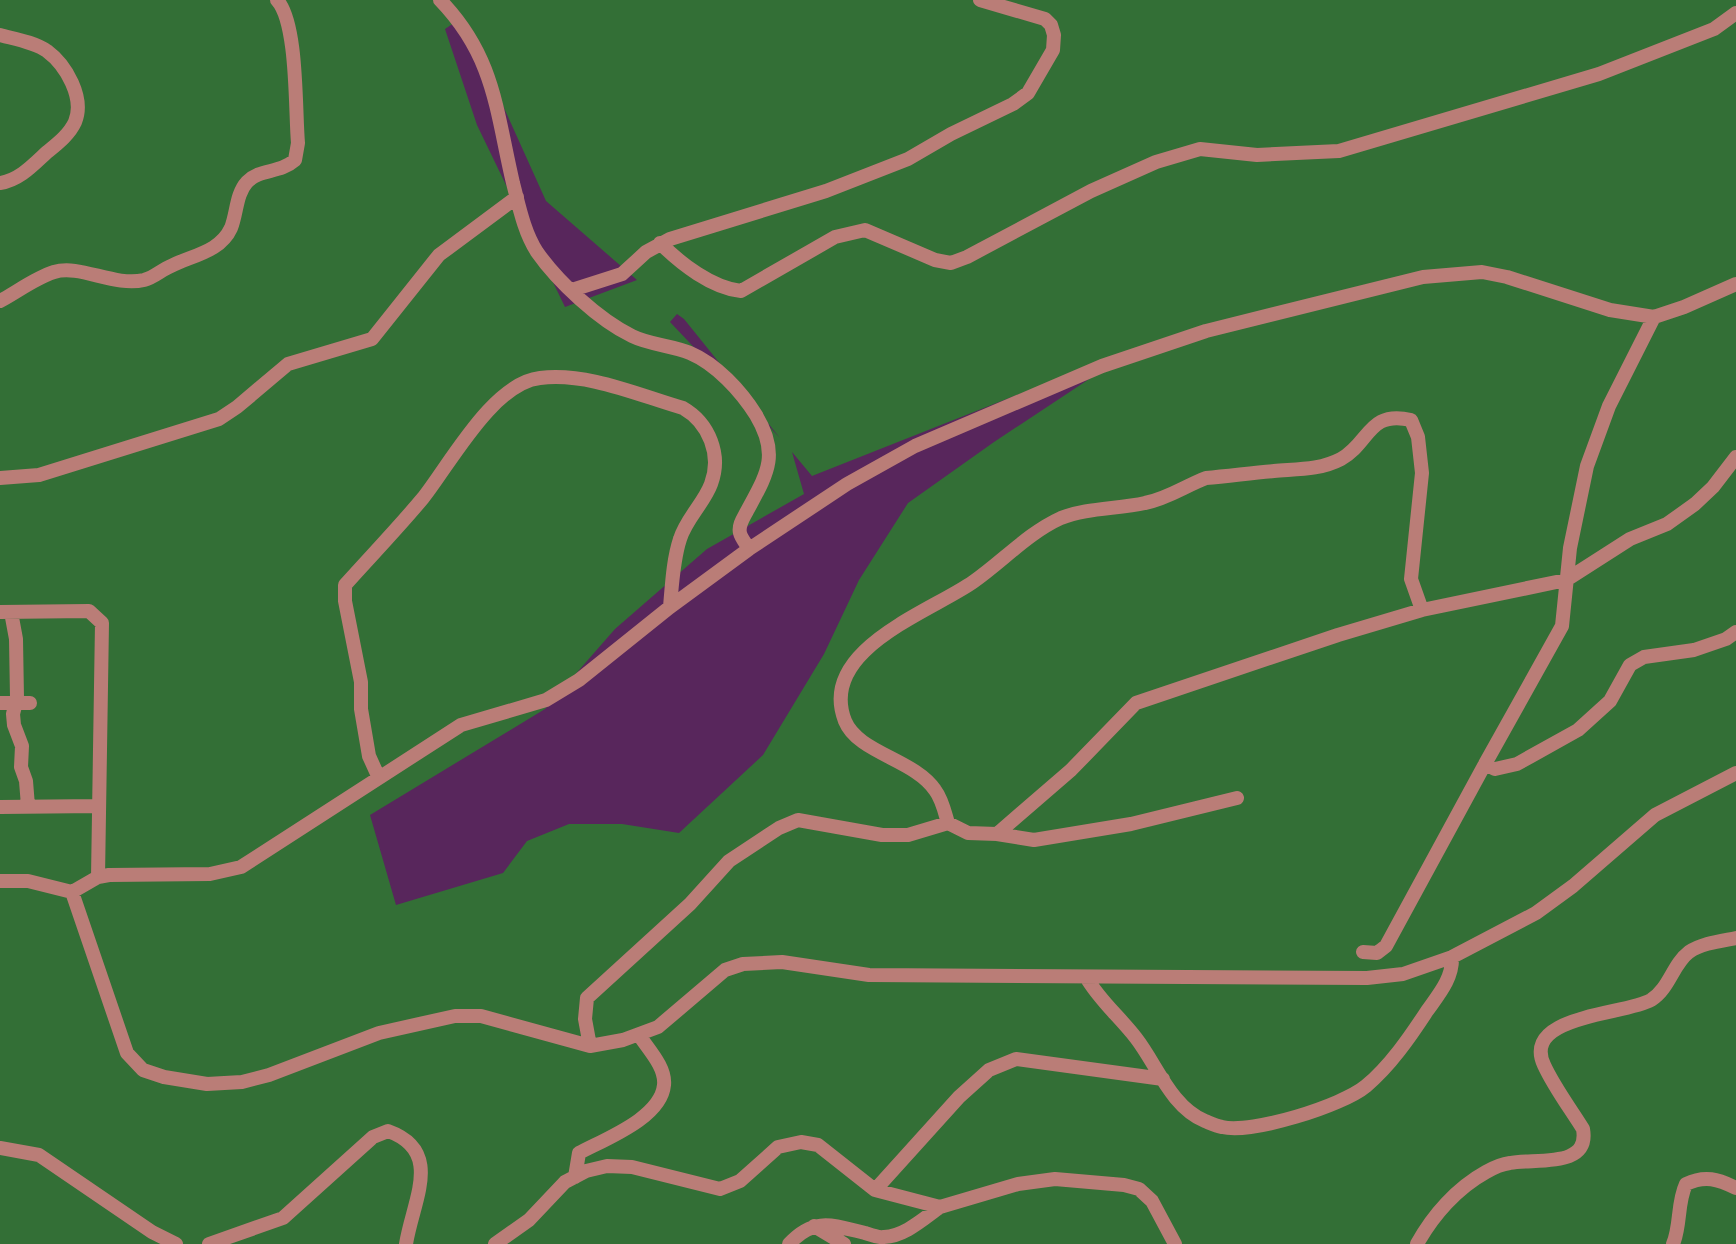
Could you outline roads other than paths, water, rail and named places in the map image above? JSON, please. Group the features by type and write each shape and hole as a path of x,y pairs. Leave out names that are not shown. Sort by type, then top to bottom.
{"street":[{"path":"0,301 55,272 69,271 119,281 141,281 211,249 225,239 246,183 260,173 285,169 295,160 298,143 290,27 284,8 277,0"},
{"path":"440,0 485,63 517,197 527,232 538,252 572,290 613,327 635,338 688,352 706,362 726,379 756,415 770,457 768,473 741,522 740,534 749,549"},
{"path":"572,290 622,274 660,243 853,181 919,154 951,134 1013,104 1028,93 1053,50 1051,25 1045,19 980,0"},
{"path":"660,243 706,278 727,290 741,291 835,237 865,230 935,260 951,263 1091,191 1156,162 1200,149 1257,155 1339,151 1599,74 1714,29 1736,13"},
{"path":"0,35 46,50 72,82 77,109 76,119 66,136 26,171 9,182 0,183"},
{"path":"0,478 39,475 219,419 288,364 372,339 439,255 517,197"},
{"path":"0,881 28,881 72,892 98,877 210,874 241,867 461,725 546,700 579,680 749,549 847,484 915,446 1102,366 1206,331 1423,277 1482,272 1610,310 1654,317 1736,284"},
{"path":"1363,952 1377,953 1386,946 1562,626 1570,548 1587,466 1609,406 1654,317"},
{"path":"379,778 369,756 345,585 423,498 463,442 502,396 518,384 538,378 570,378 601,384 683,408 694,414 706,430 714,447 715,465 711,484 680,537 670,607"},
{"path":"948,823 936,790 917,771 860,739 846,723 840,699 846,680 864,651 881,635 972,582 1044,526 1066,516 1163,499 1188,484 1206,478 1322,467 1345,457 1374,425 1397,417 1411,420 1418,437 1422,473 1411,579 1422,610"},
{"path":"997,834 1071,770 1136,703 1324,639 1422,610 1566,580 1630,539 1667,524 1695,504 1736,457"},
{"path":"28,806 26,781 21,767 22,746 13,714 24,702 16,639 5,612 89,611 102,623 98,877"},
{"path":"1485,764 1495,769 1517,764 1578,730 1610,701 1630,665 1644,657 1694,650 1726,639 1736,632"},
{"path":"0,703 24,702"},
{"path":"72,892 127,1053 143,1070 164,1077 207,1084 242,1082 269,1075 379,1033 455,1016 481,1016 590,1046 639,1035 658,1027 725,970 743,964 782,962 869,975 1367,978 1403,974 1452,957 1536,913 1573,886 1655,815 1736,773"},
{"path":"590,1046 585,1019 587,998 690,904 729,861 755,841 798,820 882,835 908,835 948,823 968,833 1034,840 1131,824 1237,798"},
{"path":"0,807 99,806"},
{"path":"1417,1244 1444,1206 1487,1172 1509,1163 1563,1159 1581,1149 1585,1140 1583,1129 1544,1065 1540,1052 1545,1039 1556,1028 1580,1018 1631,1008 1652,999 1665,986 1687,953 1736,938"},
{"path":"1086,977 1098,998 1135,1037 1181,1105 1200,1119 1223,1128 1258,1127 1344,1100 1367,1086 1409,1038 1442,990 1453,969 1452,957"},
{"path":"575,1177 579,1153 643,1117 656,1103 664,1084 659,1064 639,1035"},
{"path":"875,1190 969,1088 989,1070 1016,1059 1163,1079"},
{"path":"209,1244 283,1218 373,1137 388,1131 405,1137 416,1148 422,1166 406,1244"},
{"path":"495,1244 529,1220 565,1182 586,1171 607,1166 632,1167 720,1189 740,1181 778,1147 801,1142 818,1145 875,1190 940,1207"},
{"path":"0,1148 39,1155 152,1232 176,1244"},
{"path":"1673,1244 1679,1204 1686,1184 1698,1178 1708,1178 1736,1188"},
{"path":"789,1244 800,1232 814,1225 832,1225 882,1238 904,1232 940,1207 1018,1184 1055,1179 1139,1189 1152,1201 1175,1244"},
{"path":"814,1225 844,1244"}]}
